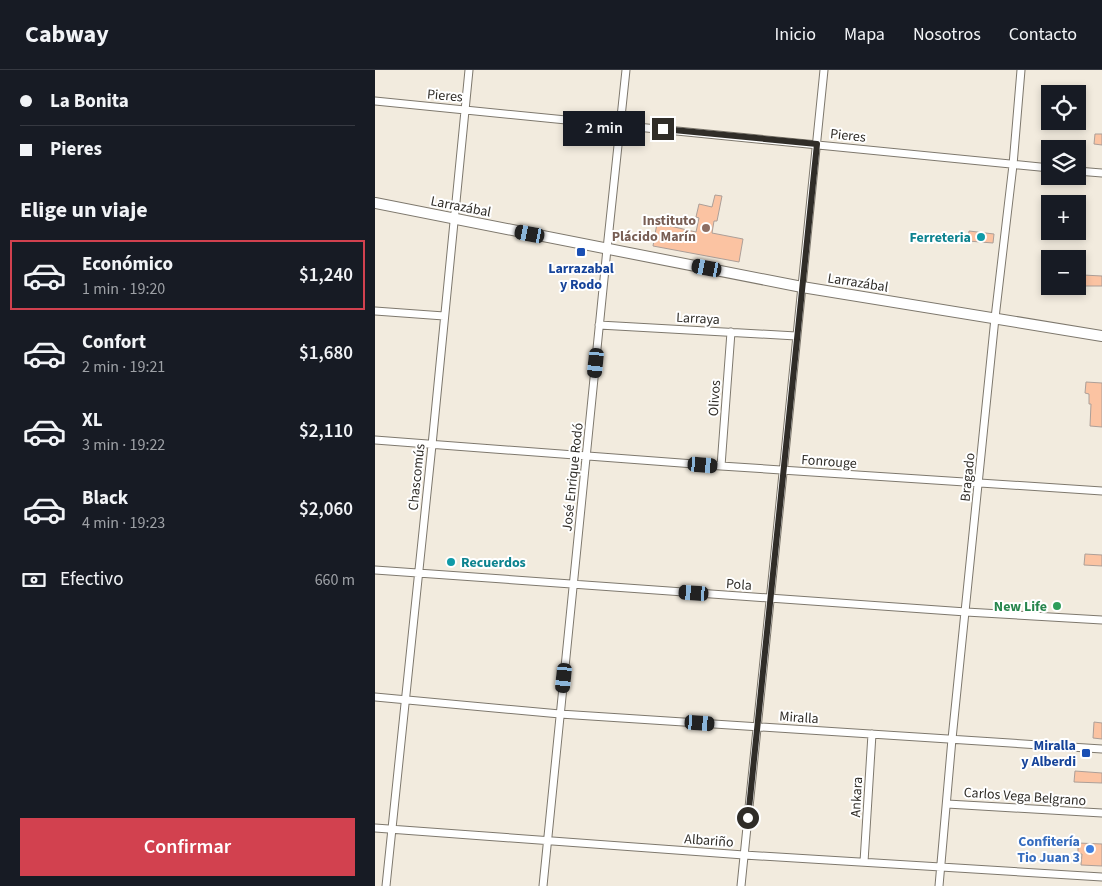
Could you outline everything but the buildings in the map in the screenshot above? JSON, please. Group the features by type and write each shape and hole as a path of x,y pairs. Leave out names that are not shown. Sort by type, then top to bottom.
{"street":[{"name":"Chascomús","path":"386,886 469,70"},
{"name":"José Enrique Rodó","path":"543,886 626,70"},
{"path":"741,886 824,70"},
{"name":"Bragado","path":"939,886 952,739 995,318 1013,165 1021,70"},
{"name":"Pieres","path":"375,101 1041,167"},
{"path":"1086,172 1102,174"},
{"name":"Larrazábal","path":"375,203 801,287 1102,336"},
{"path":"375,310 444,316"},
{"name":"Larraya","path":"599,325 796,336"},
{"name":"Olivos","path":"721,466 731,332"},
{"name":"Fonrouge","path":"375,440 721,466 1102,491"},
{"name":"Pola","path":"375,570 1102,620"},
{"name":"Miralla","path":"375,697 560,714 1102,749"},
{"name":"Ankara","path":"865,862 872,734"},
{"name":"Carlos Vega Belgrano","path":"947,804 1102,813"},
{"name":"Albariño","path":"375,828 744,855 1102,877"}],"place":[{"name":"Instituto Plácido Marín","path":"706,228"},
{"name":"Ferreteria","path":"981,237"},
{"name":"Larrazabal y Rodo","path":"581,252"},
{"name":"Recuerdos","path":"451,562"},
{"name":"New Life","path":"1057,606"},
{"name":"Miralla y Alberdi","path":"1086,753"},
{"name":"Confitería Tio Juan 3","path":"1090,849"}],"route":[{"path":"663,129 817,144 748,818"}]}
